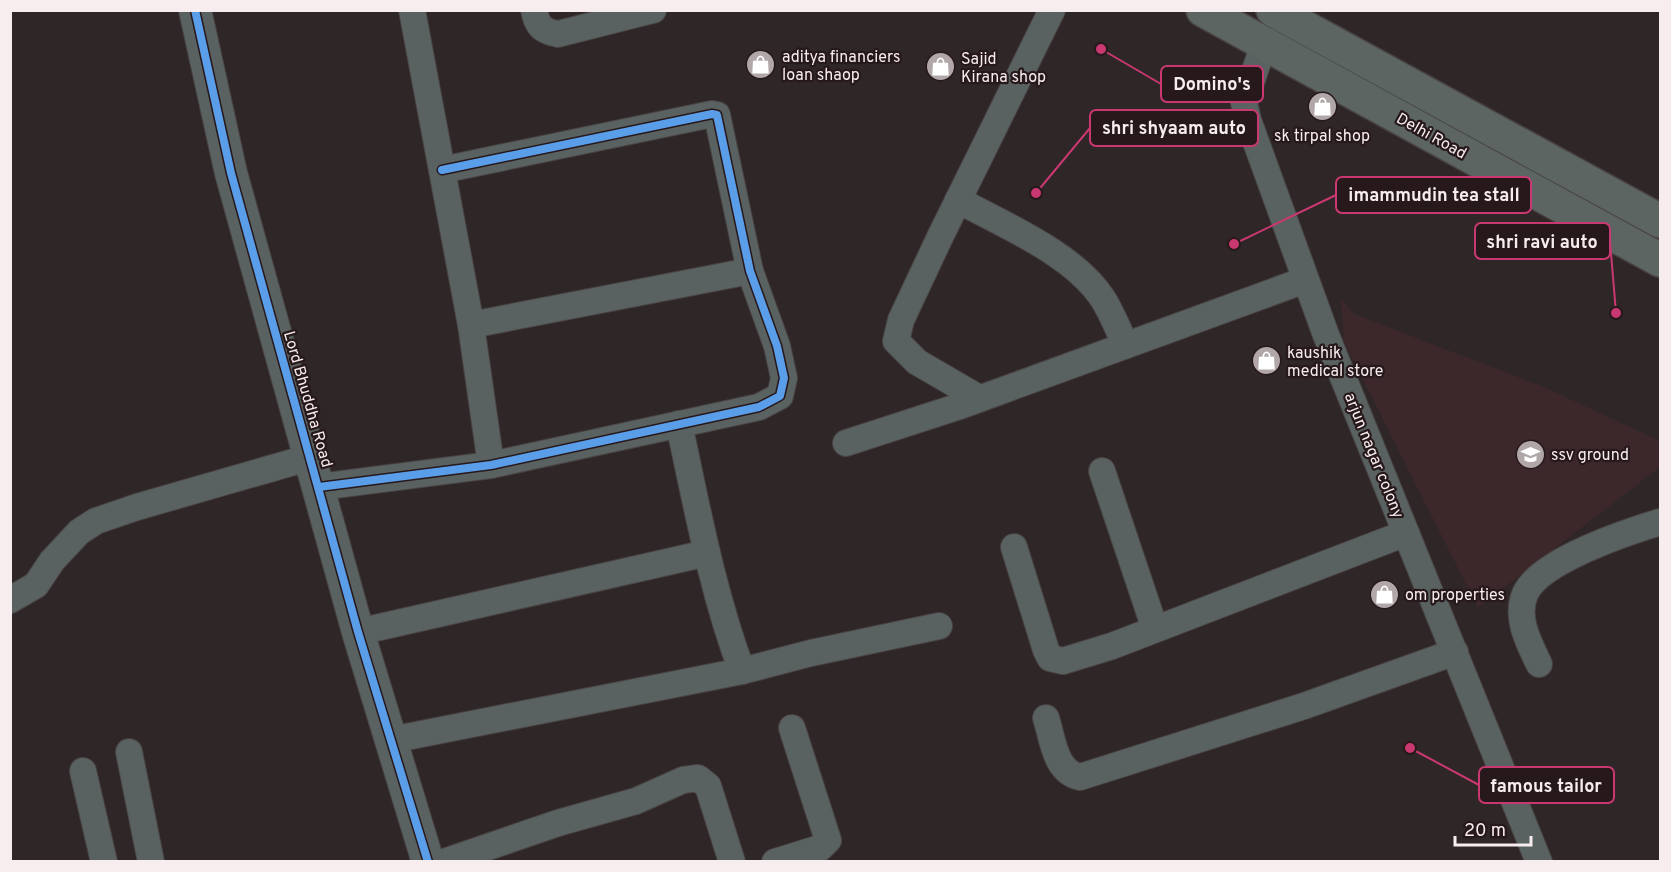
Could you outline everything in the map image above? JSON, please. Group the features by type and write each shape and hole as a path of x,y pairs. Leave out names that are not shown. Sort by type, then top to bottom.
{"main road":[{"name":"Delhi Road","path":"1203,10 1660,260"},
{"name":"Delhi Road","path":"1273,10 1660,221"}],"street":[{"name":"Lord Bhuddha Road","path":"195,10 231,173 358,632 428,861"},
{"path":"412,10 471,325 491,465"},
{"path":"534,10 537,25 545,32 558,34 653,10"},
{"path":"979,399 917,362 896,341 901,320 957,201 1052,10"},
{"name":"arjun nagar colony","path":"1264,44 1246,93 1245,111 1305,280 1537,861"},
{"path":"319,487 491,465 759,407 780,396 784,378 777,346 766,322 750,271 717,115 712,114 442,170"},
{"path":"957,201 1031,239 1077,271 1102,298 1126,345"},
{"path":"471,325 750,271"},
{"path":"846,443 979,399 1305,280"},
{"path":"679,424 707,553 730,638 742,671"},
{"path":"10,600 36,585 52,561 79,532 96,521 311,457"},
{"path":"1102,471 1155,629"},
{"path":"1539,664 1524,633 1522,615 1525,594 1544,571 1596,546 1660,522"},
{"path":"1014,547 1050,657 1063,661 1155,629 1406,533"},
{"path":"358,632 707,553"},
{"path":"391,740 742,671 812,653 939,626"},
{"path":"1046,718 1061,766 1068,775 1080,777 1304,706 1455,652"},
{"path":"775,861 820,848 828,840 792,728"},
{"path":"129,752 151,861"},
{"path":"83,771 104,861"},
{"path":"444,861 558,823 636,801 692,778 703,781 708,786 732,861"}],"shaded area":[{"name":"ssv ground","path":"1341,298 1354,314 1544,387 1660,441 1660,467 1478,608 1344,342"}],"cycle path":[{"path":"195,10 231,173 358,632 428,862"},
{"path":"319,487 491,465 759,407 780,396 784,378 777,346 750,271 717,115 712,114 442,170"}],"place":[{"name":"Domino's","path":"1101,49"},
{"name":"aditya financiers loan shaop","path":"761,65"},
{"name":"Sajid Kirana shop","path":"940,67"},
{"name":"sk tirpal shop","path":"1322,107"},
{"name":"shri shyaam auto","path":"1036,193"},
{"name":"imammudin tea stall","path":"1234,244"},
{"name":"shri ravi auto","path":"1616,313"},
{"name":"kaushik medical store","path":"1266,361"},
{"name":"ssv ground","path":"1530,454"},
{"name":"om properties","path":"1384,594"},
{"name":"famous tailor","path":"1410,748"}]}
